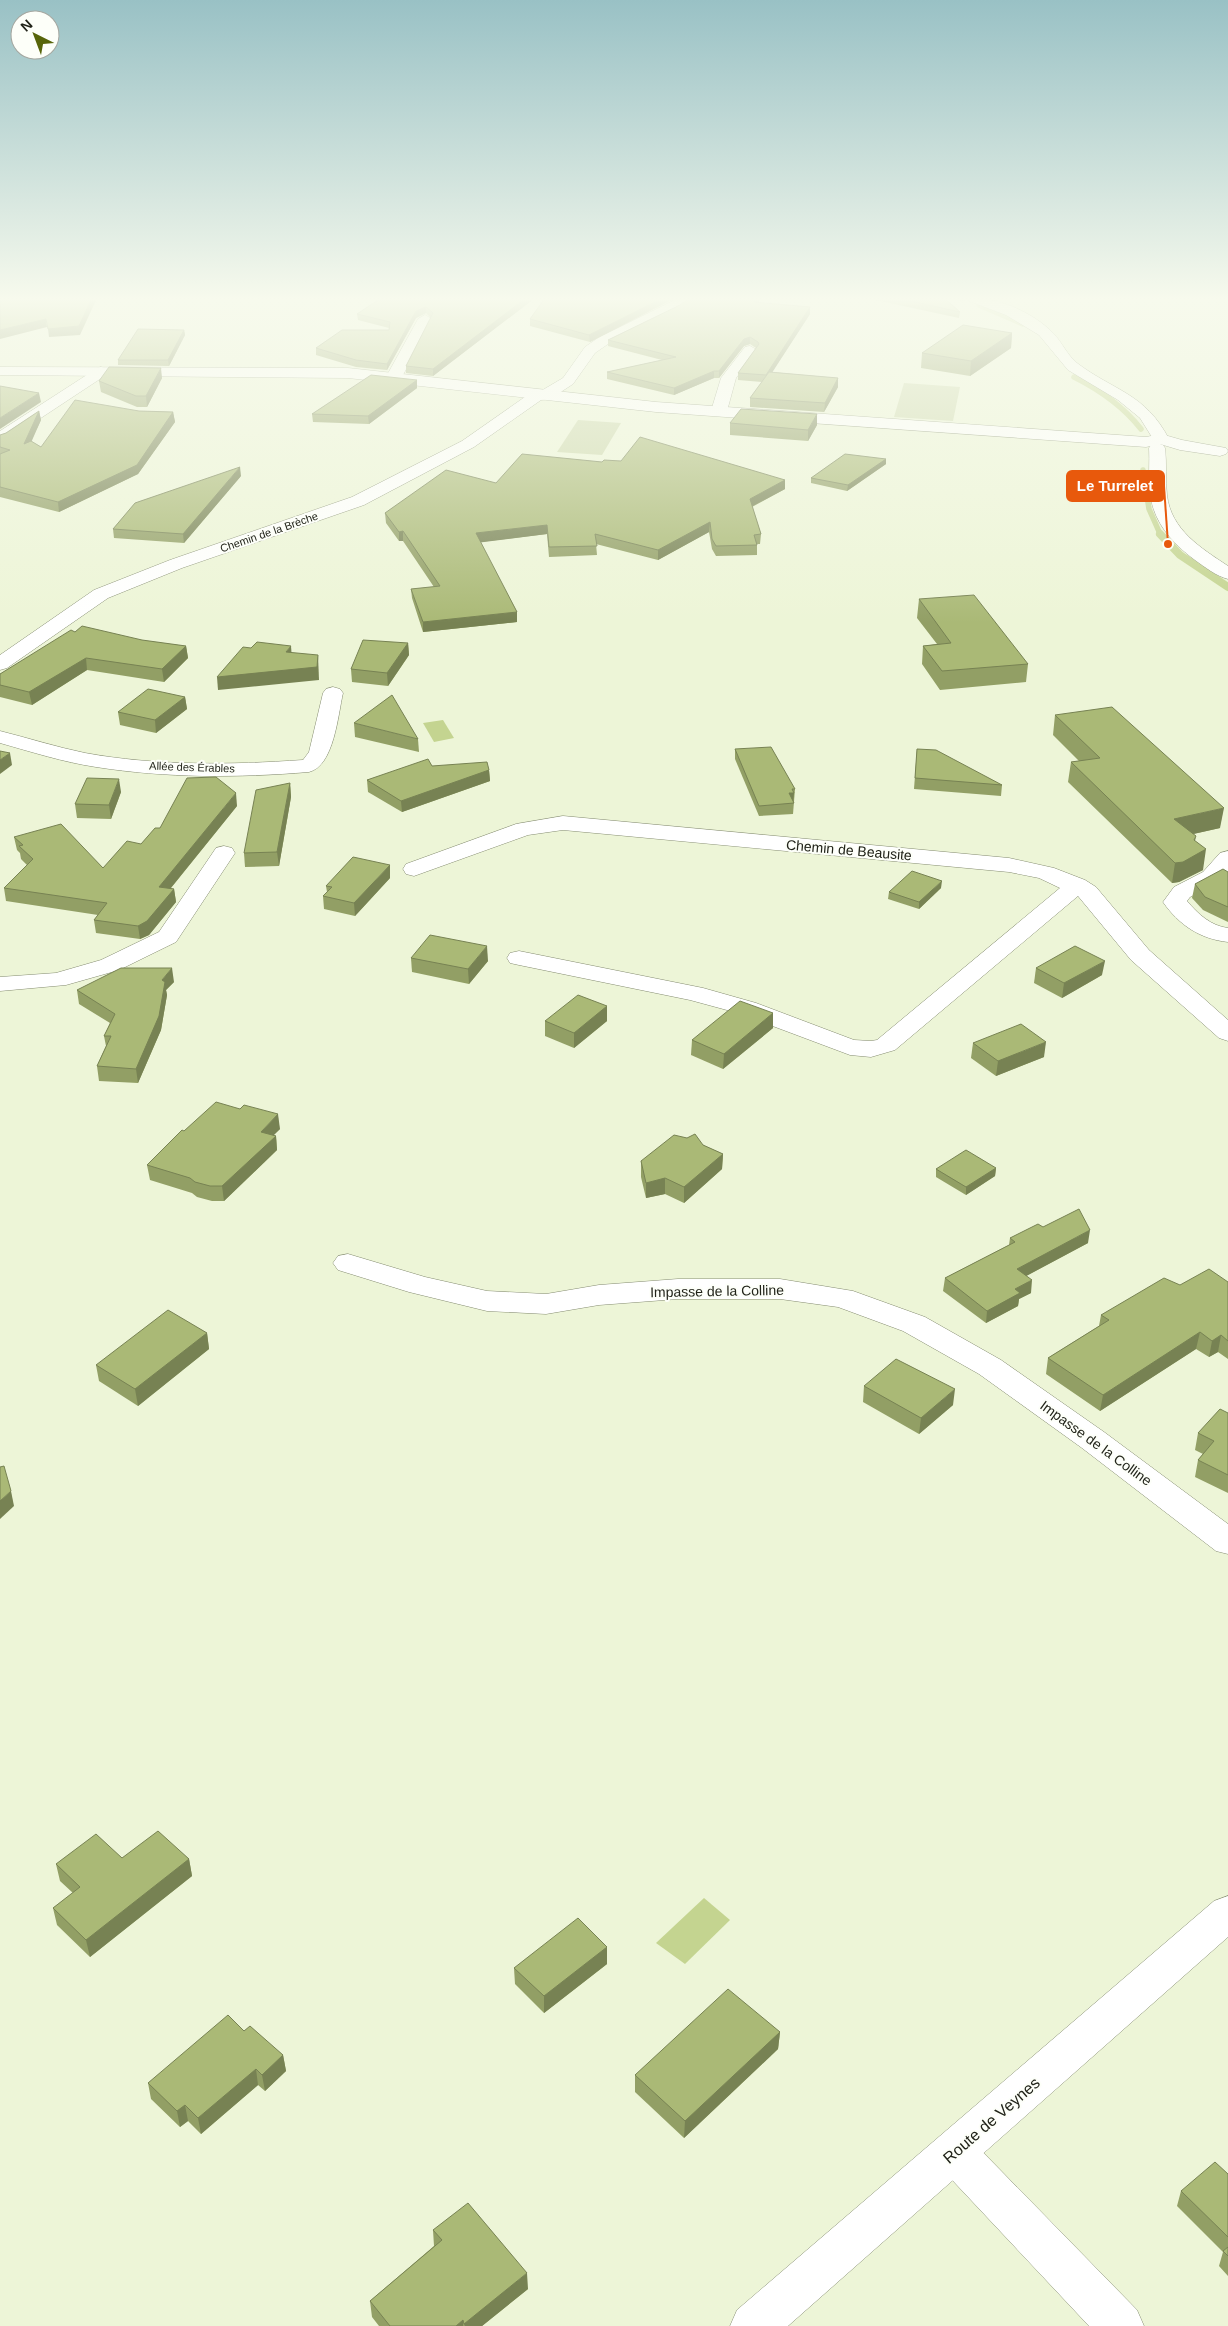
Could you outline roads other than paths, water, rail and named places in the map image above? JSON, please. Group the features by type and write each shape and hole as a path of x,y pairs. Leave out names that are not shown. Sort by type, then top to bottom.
{"street":[{"path":"0,438 48,407"},
{"name":"Chemin de la Brèche","path":"0,664 101,594 176,564 358,501 468,444 524,407"},
{"path":"669,407 1160,444 1224,451"},
{"path":"719,411 720,407"},
{"path":"1134,407 1151,422 1160,444 1159,498 1170,528 1183,542 1228,574"},
{"name":"Allée des Érables","path":"0,737 94,761 123,764 214,769 309,766 319,753 333,694"},
{"name":"Chemin de Beausite","path":"414,868 524,830 563,823 1009,865 1046,873 1077,885 1088,892 1140,955 1228,1033"},
{"path":"0,984 57,980 110,965 168,937 224,853"},
{"path":"1228,858 1211,877 1182,892 1175,902 1203,929 1212,934 1228,935"},
{"path":"519,958 694,993 747,1008 850,1046 872,1049 886,1045 1077,885"},
{"name":"Impasse de la Colline","path":"348,1263 419,1286 487,1301 546,1304 599,1295 678,1289 780,1289 843,1298 914,1324 990,1367 1093,1440 1228,1542"},
{"name":"Route de Veynes","path":"753,2326 1228,1913"},
{"path":"954,2152 1121,2326"}],"waterway":[{"path":"1119,407 1141,429"},
{"path":"1143,470 1149,509 1160,534"},
{"path":"1160,534 1180,555 1228,587"}],"place":[{"name":"Le Turrelet","path":"1168,544"}]}
